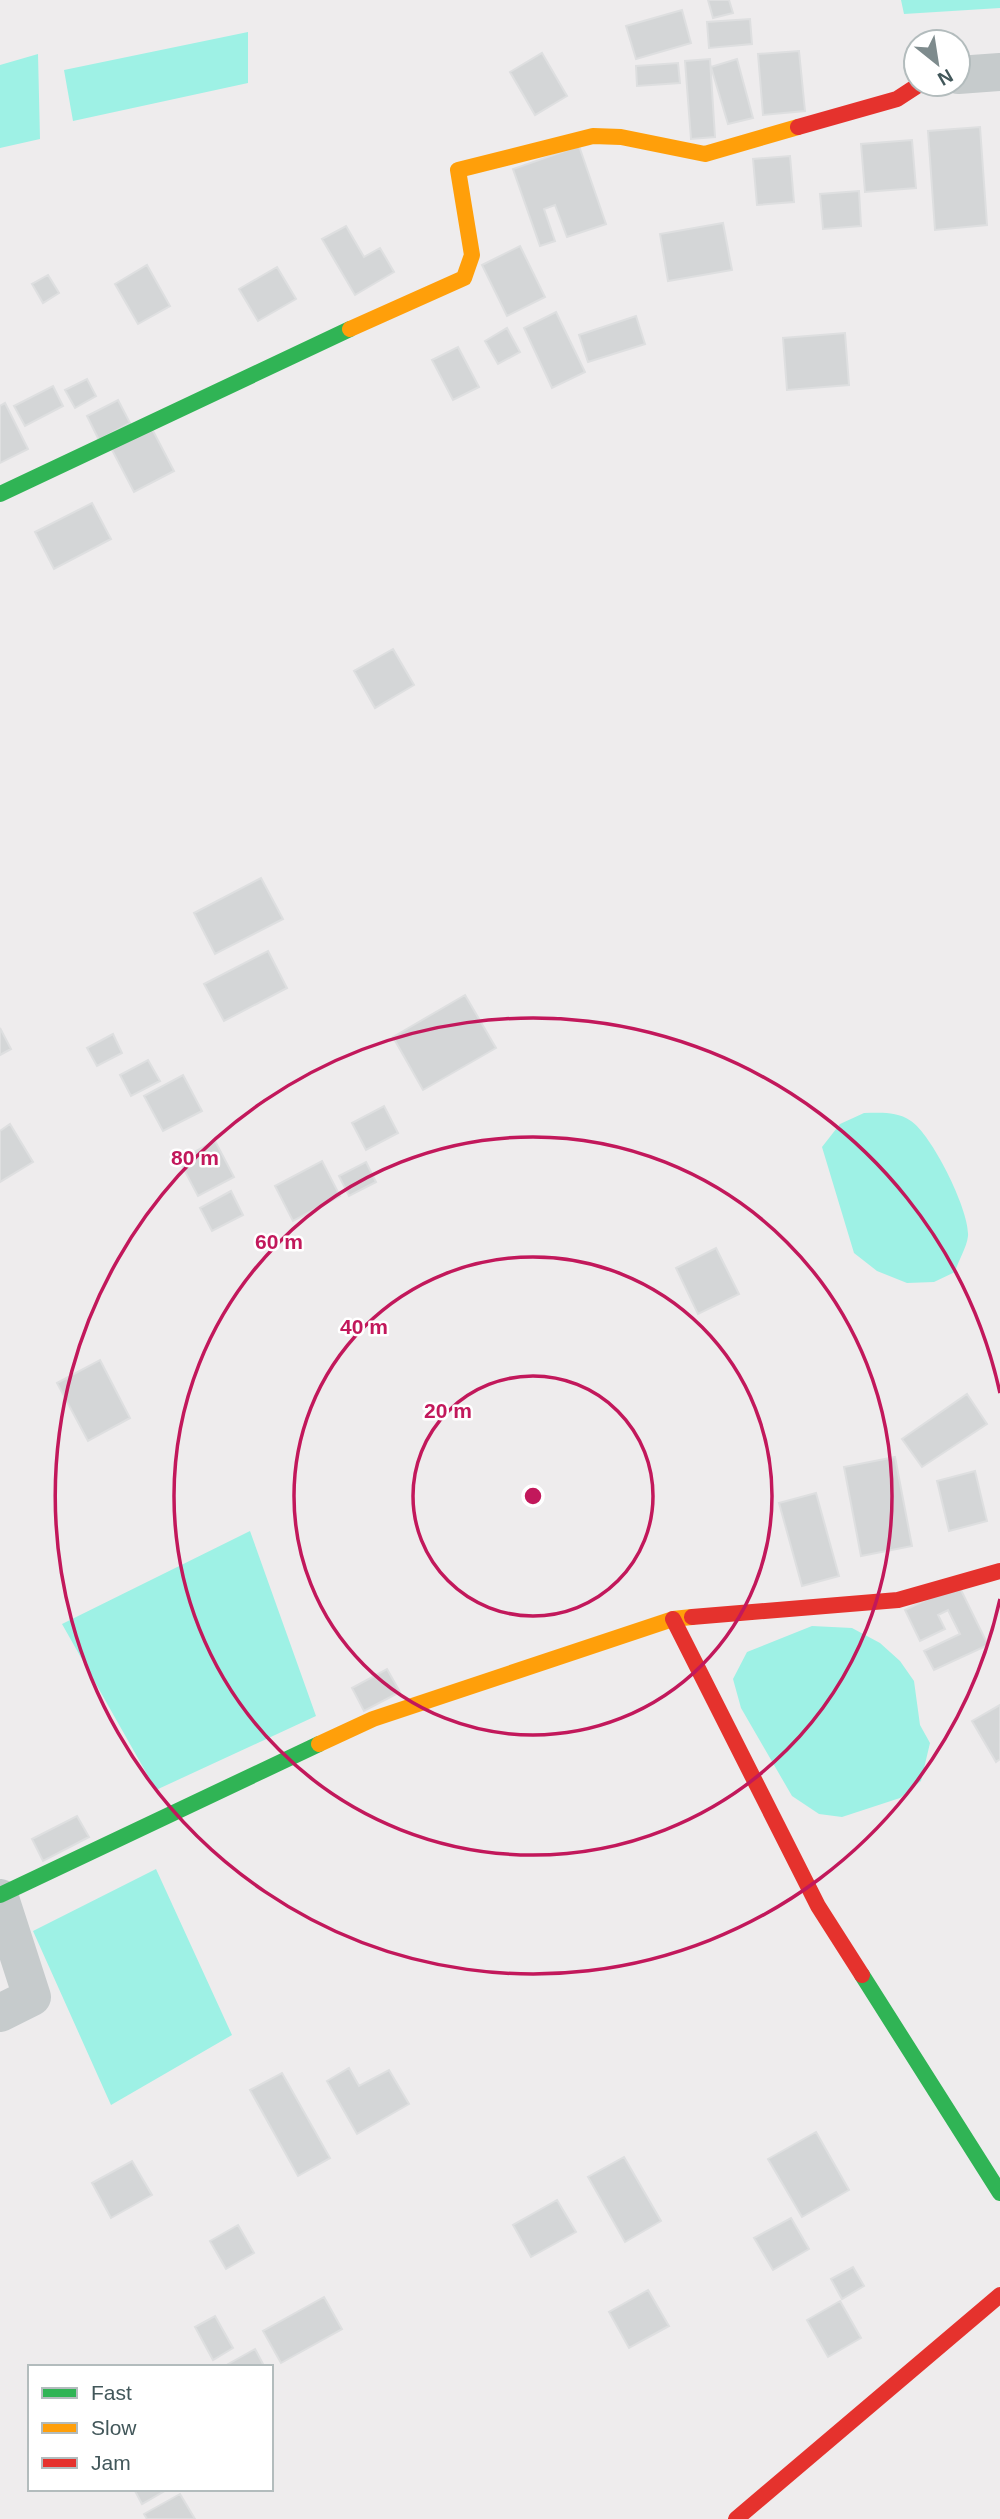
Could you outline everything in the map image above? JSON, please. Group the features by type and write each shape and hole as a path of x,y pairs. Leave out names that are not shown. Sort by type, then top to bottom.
{"street":[{"path":"972,74 1000,72"},
{"path":"0,494 299,352 464,278 472,255 458,170 593,136 621,137 705,154 902,96"},
{"path":"0,2013 32,1997 0,1897 373,1719 673,1619 898,1600 1000,1571"},
{"path":"673,1619 818,1906 1000,2193"},
{"path":"736,2519 1000,2295"}],"shaded area":[{"path":"901,0 1000,0 1000,8 904,14"},
{"path":"248,32 248,83 73,121 64,70"},
{"path":"38,54 40,139 0,148 0,65"},
{"path":"864,1113 894,1114 911,1121 920,1129 939,1157 956,1192 967,1224 967,1240 955,1272 934,1282 907,1283 877,1271 854,1253 822,1147 840,1124"},
{"path":"250,1531 316,1716 156,1790 62,1624"},
{"path":"812,1626 852,1628 880,1643 900,1661 914,1681 920,1725 930,1743 921,1781 900,1798 842,1817 819,1814 792,1796 741,1708 733,1679 747,1652"},
{"path":"156,1869 232,2035 111,2105 33,1931"}],"building":[{"path":"708,0 729,0 733,13 713,18"},
{"path":"682,10 691,43 636,59 626,26"},
{"path":"750,19 752,44 709,48 707,22"},
{"path":"799,51 805,111 763,115 758,54"},
{"path":"542,53 567,96 535,115 510,72"},
{"path":"710,59 715,137 691,139 685,61"},
{"path":"737,59 753,118 728,124 711,67"},
{"path":"678,63 680,83 637,86 636,66"},
{"path":"980,127 987,225 935,230 928,131"},
{"path":"912,140 916,188 865,192 861,144"},
{"path":"579,146 606,224 567,237 555,205 544,209 555,241 540,246 513,169"},
{"path":"790,156 794,202 757,205 753,159"},
{"path":"859,191 861,226 823,229 820,194"},
{"path":"723,223 732,270 668,281 660,234"},
{"path":"346,226 364,257 380,248 394,272 355,295 322,239"},
{"path":"520,246 545,297 507,316 482,265"},
{"path":"147,265 170,306 138,324 115,284"},
{"path":"277,267 296,299 258,321 239,289"},
{"path":"48,275 59,293 43,303 32,284"},
{"path":"556,312 585,372 552,388 524,328"},
{"path":"636,316 645,344 588,362 579,335"},
{"path":"507,328 520,352 498,364 485,341"},
{"path":"845,333 849,385 787,390 783,338"},
{"path":"458,347 479,387 453,400 432,360"},
{"path":"87,379 96,396 75,408 65,390"},
{"path":"53,386 63,406 25,426 14,406"},
{"path":"118,400 130,423 99,440 87,416"},
{"path":"5,403 28,449 0,463 0,406"},
{"path":"151,427 174,471 134,492 111,448"},
{"path":"92,503 111,539 54,569 35,532"},
{"path":"393,649 414,685 375,708 354,671"},
{"path":"261,878 283,919 215,954 194,913"},
{"path":"268,951 287,988 224,1021 204,984"},
{"path":"465,995 496,1048 423,1090 393,1037"},
{"path":"0,1028 11,1049 0,1055"},
{"path":"113,1034 122,1053 97,1066 87,1048"},
{"path":"148,1060 160,1081 131,1096 120,1075"},
{"path":"183,1075 202,1111 163,1131 144,1096"},
{"path":"384,1106 398,1133 366,1150 352,1123"},
{"path":"10,1124 33,1162 0,1182 0,1131"},
{"path":"215,1141 234,1177 198,1196 179,1160"},
{"path":"322,1161 340,1196 293,1221 275,1186"},
{"path":"366,1162 376,1182 349,1196 339,1176"},
{"path":"231,1191 243,1215 212,1231 200,1208"},
{"path":"716,1248 739,1294 698,1314 676,1268"},
{"path":"100,1360 130,1418 88,1441 57,1383"},
{"path":"967,1394 987,1424 922,1467 902,1439"},
{"path":"895,1457 912,1546 861,1556 844,1467"},
{"path":"975,1471 987,1521 949,1531 937,1481"},
{"path":"816,1493 839,1576 802,1586 779,1503"},
{"path":"958,1584 988,1645 934,1670 924,1651 960,1634 948,1610 938,1615 945,1629 920,1641 905,1610"},
{"path":"387,1669 400,1692 364,1711 352,1688"},
{"path":"1000,1705 1000,1759 996,1762 972,1721"},
{"path":"77,1816 89,1837 43,1861 32,1839"},
{"path":"349,2068 359,2086 389,2070 409,2104 357,2134 327,2081"},
{"path":"282,2073 330,2158 298,2176 250,2090"},
{"path":"816,2132 849,2190 802,2217 768,2159"},
{"path":"624,2157 661,2221 625,2242 588,2177"},
{"path":"132,2161 152,2195 111,2218 92,2183"},
{"path":"557,2200 576,2232 531,2257 513,2225"},
{"path":"791,2218 809,2249 773,2270 754,2238"},
{"path":"238,2225 254,2253 226,2269 210,2241"},
{"path":"853,2267 864,2286 842,2299 831,2279"},
{"path":"648,2290 669,2326 629,2348 609,2312"},
{"path":"324,2297 342,2329 281,2363 263,2331"},
{"path":"840,2301 861,2338 828,2357 807,2320"},
{"path":"215,2316 233,2348 213,2360 195,2327"},
{"path":"255,2349 263,2364 262,2365 227,2365"},
{"path":"135,2491 165,2491 142,2504"},
{"path":"180,2494 195,2519 147,2519 144,2514"}],"traffic: fast":[{"path":"0,494 350,329"},
{"path":"0,1895 319,1744"},
{"path":"862,1975 1000,2193"}],"traffic: slow":[{"path":"350,329 464,278 472,255 458,170 593,136 621,137 705,154 798,127"},
{"path":"319,1744 373,1719 673,1619 692,1617"}],"traffic: jam":[{"path":"798,127 902,96"},
{"path":"692,1617 898,1600 1000,1571"},
{"path":"673,1619 818,1906 862,1975"},
{"path":"736,2519 1000,2295"}]}
